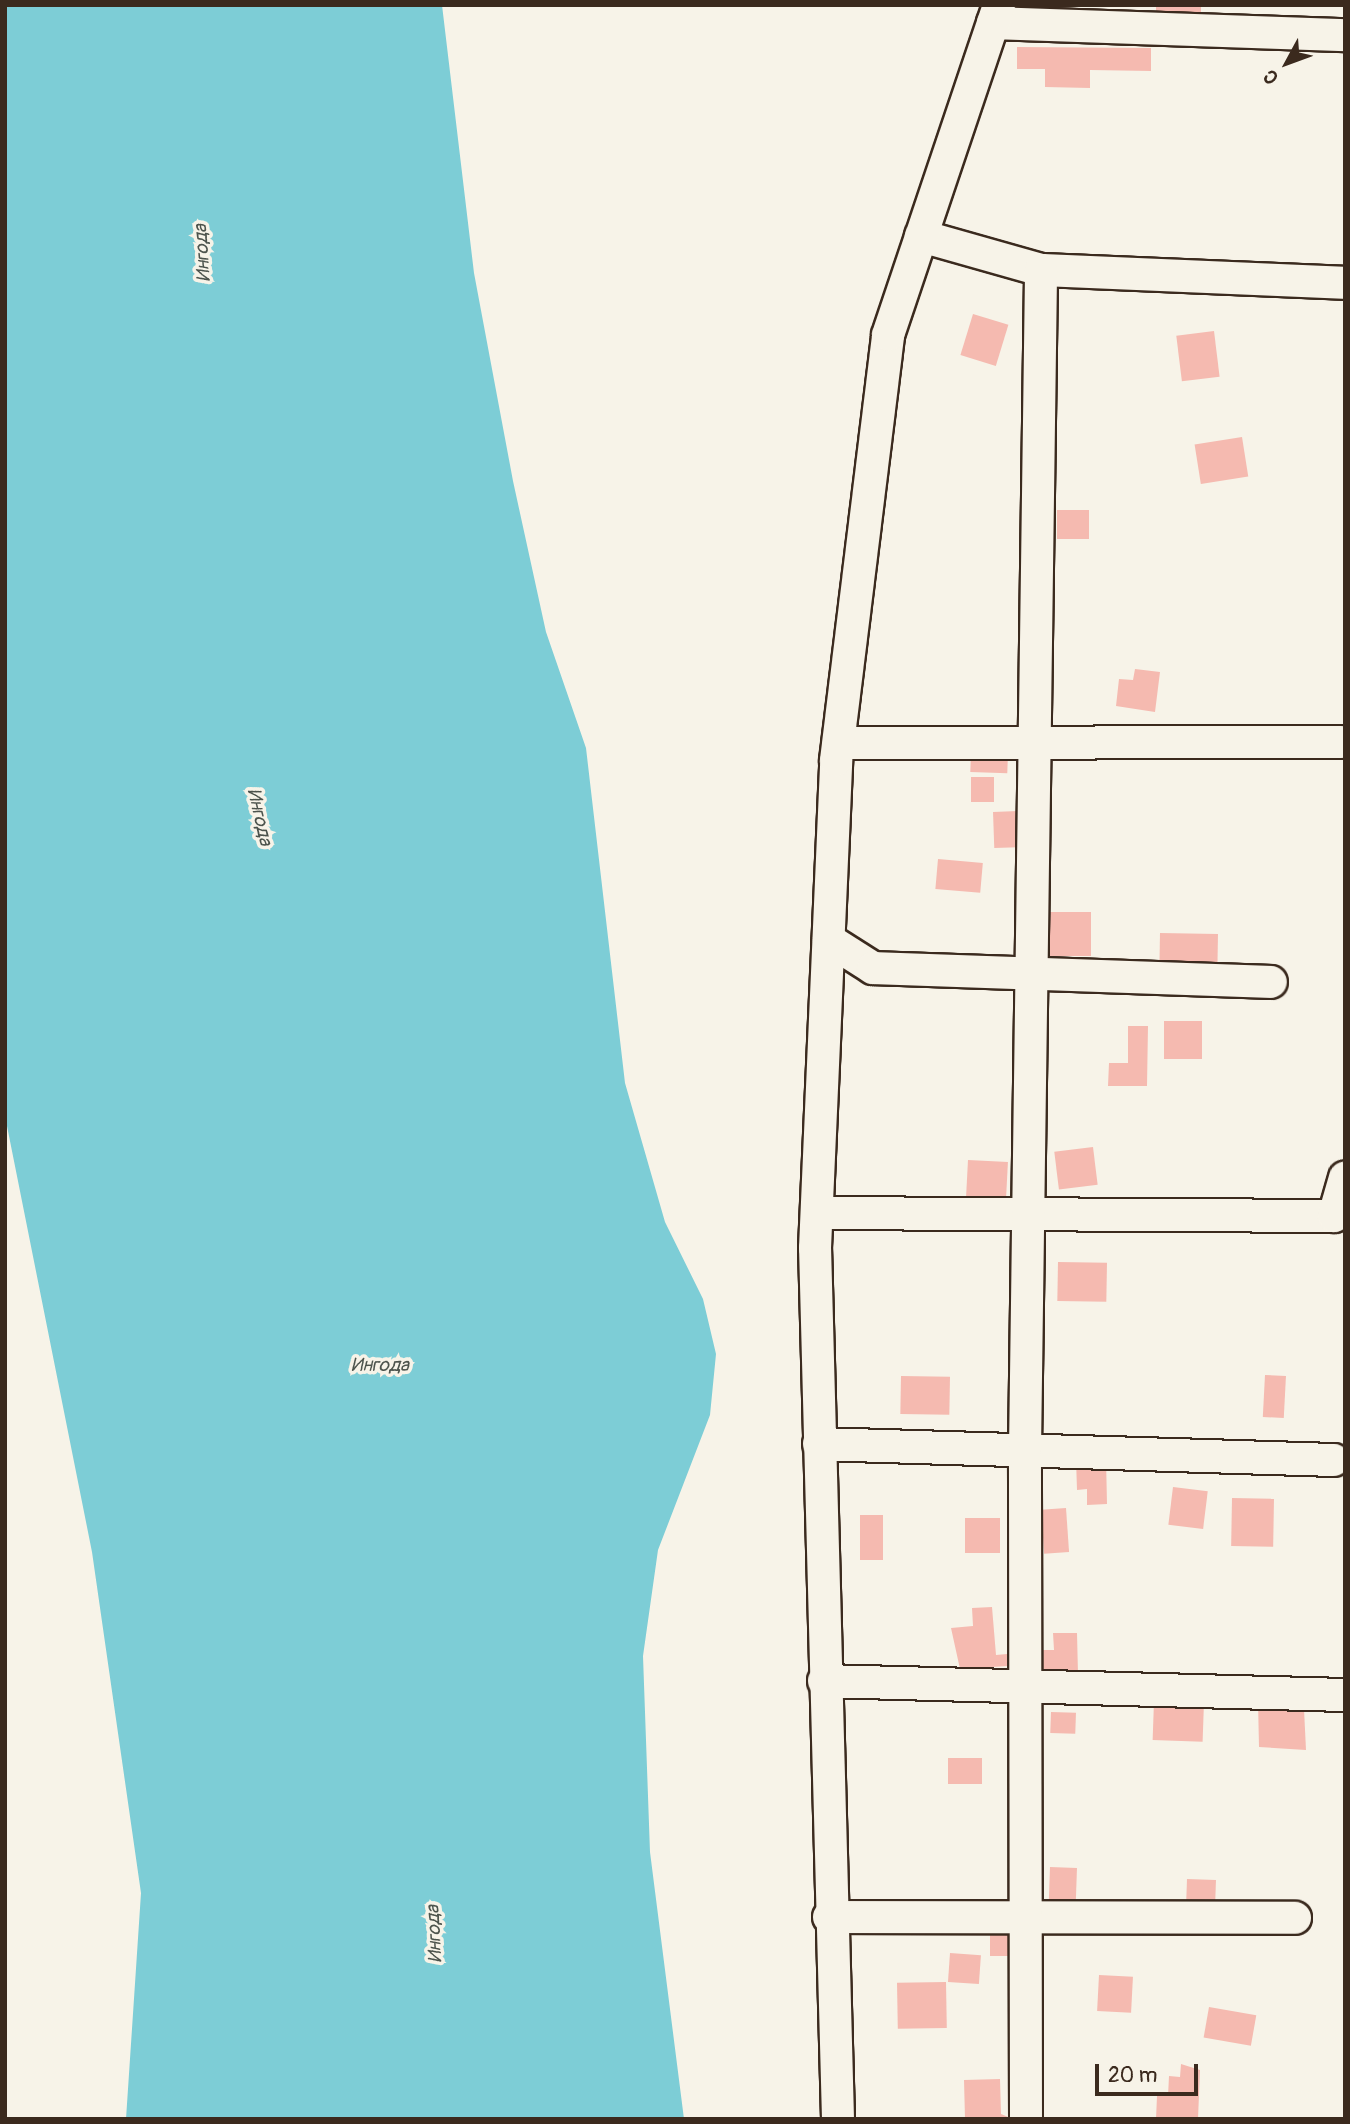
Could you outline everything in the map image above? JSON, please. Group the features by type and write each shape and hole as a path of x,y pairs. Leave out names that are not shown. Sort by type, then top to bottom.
{"street":[{"path":"838,2119 829,1917 817,1213 839,743 888,335 996,14 1345,35"},
{"path":"921,236 1041,270 1345,283"},
{"path":"1026,2119 1025,1450 1041,270"},
{"path":"839,743 1341,742"},
{"path":"829,940 873,968 1271,982"},
{"path":"817,1213 1334,1216 1345,1178"},
{"path":"819,1444 1334,1460"},
{"path":"824,1681 1345,1695"},
{"path":"829,1917 1295,1918"}],"water":[{"name":"Ингода","path":"5,5 442,5 474,273 513,481 546,632 586,748 625,1083 665,1222 703,1299 716,1354 710,1415 658,1550 643,1656 650,1852 684,2119 126,2119 141,1893 92,1552 5,1116"}],"building":[{"path":"1156,5 1201,5 1201,14 1156,14"},
{"path":"1017,47 1151,48 1151,71 1090,70 1090,88 1045,87 1045,69 1017,69"},
{"path":"973,314 1008,325 996,366 960,355"},
{"path":"1214,331 1220,377 1182,381 1176,336"},
{"path":"1242,437 1248,477 1201,484 1195,445"},
{"path":"1057,510 1089,510 1089,539 1057,539"},
{"path":"1135,669 1160,672 1155,712 1116,706 1119,679 1133,680"},
{"path":"971,752 1008,753 1007,773 970,772"},
{"path":"971,777 994,777 994,802 971,802"},
{"path":"1021,811 1022,847 994,848 993,812"},
{"path":"938,859 983,863 980,893 935,889"},
{"path":"1046,912 1091,912 1091,956 1046,956"},
{"path":"1160,933 1218,934 1217,967 1159,966"},
{"path":"1164,1021 1202,1021 1202,1059 1164,1059"},
{"path":"1128,1026 1148,1026 1147,1086 1108,1086 1109,1063 1128,1063"},
{"path":"1093,1147 1098,1185 1059,1189 1054,1152"},
{"path":"968,1160 1008,1162 1006,1206 966,1204"},
{"path":"1058,1262 1107,1263 1106,1302 1057,1301"},
{"path":"1265,1375 1286,1376 1284,1418 1263,1417"},
{"path":"901,1376 950,1377 949,1415 900,1414"},
{"path":"1106,1458 1107,1504 1087,1505 1087,1489 1077,1490 1076,1459"},
{"path":"1173,1487 1208,1491 1203,1529 1168,1525"},
{"path":"1232,1498 1274,1499 1273,1547 1231,1546"},
{"path":"1066,1508 1069,1552 1044,1554 1041,1510"},
{"path":"860,1515 883,1515 883,1560 860,1560"},
{"path":"965,1518 1000,1518 1000,1553 965,1553"},
{"path":"992,1607 996,1655 1007,1654 1008,1666 960,1669 951,1628 973,1626 972,1608"},
{"path":"1053,1633 1077,1633 1078,1674 1043,1674 1042,1650 1054,1650"},
{"path":"1154,1701 1204,1703 1203,1742 1153,1740"},
{"path":"1258,1701 1304,1709 1306,1750 1259,1747"},
{"path":"1051,1712 1076,1713 1075,1734 1050,1733"},
{"path":"948,1758 982,1758 982,1784 948,1784"},
{"path":"1050,1867 1077,1868 1076,1901 1049,1900"},
{"path":"1187,1879 1216,1880 1215,1912 1186,1911"},
{"path":"990,1932 1011,1932 1011,1956 990,1956"},
{"path":"950,1953 981,1955 979,1984 948,1982"},
{"path":"1099,1975 1133,1977 1131,2013 1097,2011"},
{"path":"946,1982 947,2028 898,2029 897,1983"},
{"path":"1209,2007 1256,2015 1251,2046 1204,2038"},
{"path":"1181,2064 1200,2070 1198,2119 1156,2119 1157,2096 1168,2096 1169,2076 1180,2077"},
{"path":"1000,2079 1001,2114 1013,2119 965,2119 964,2080"}]}
